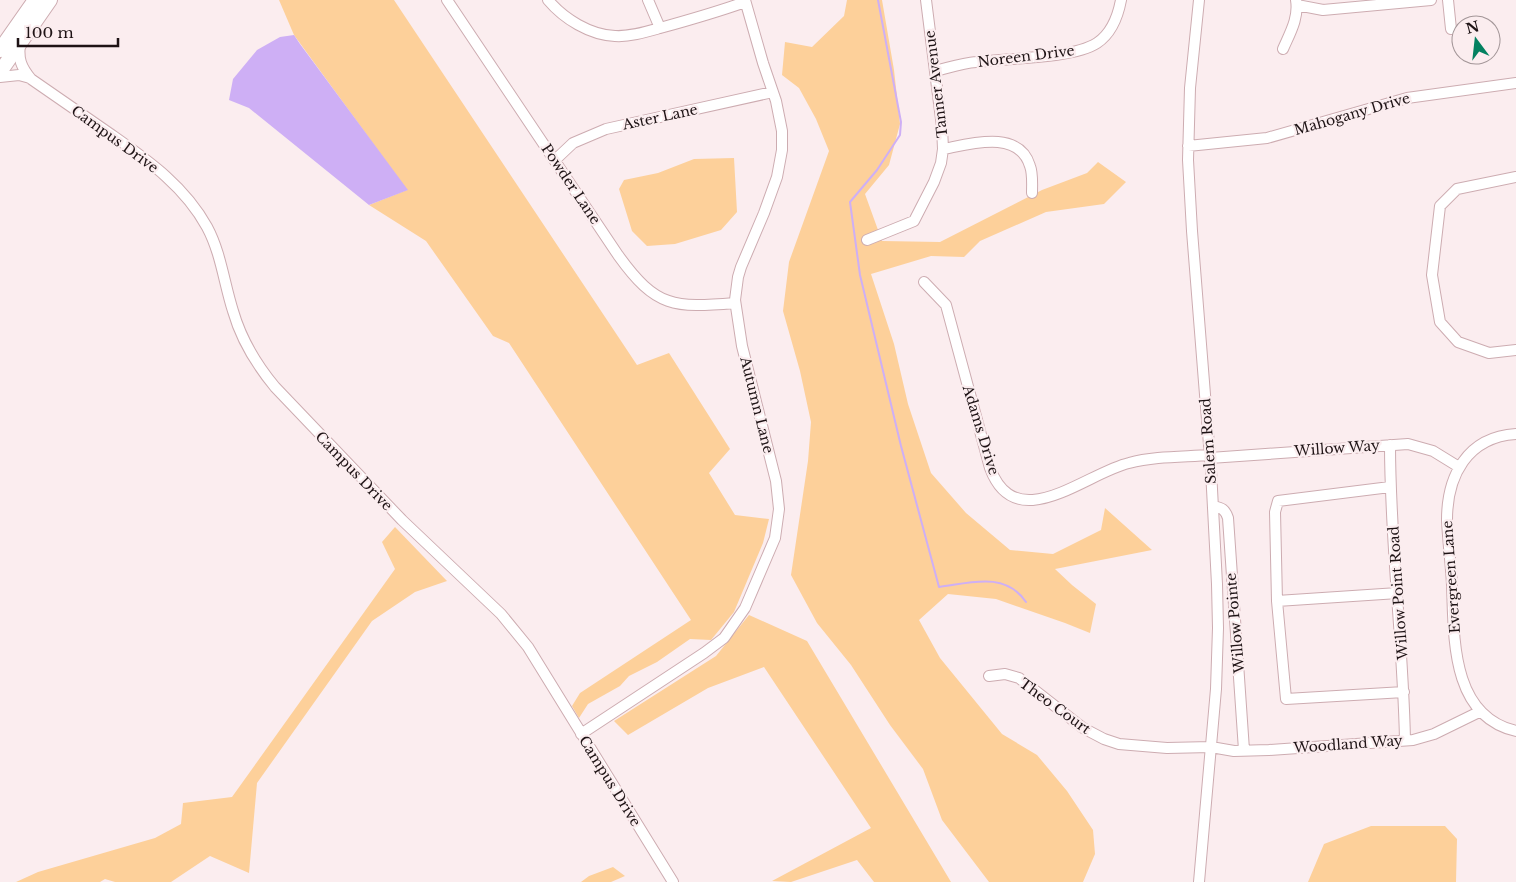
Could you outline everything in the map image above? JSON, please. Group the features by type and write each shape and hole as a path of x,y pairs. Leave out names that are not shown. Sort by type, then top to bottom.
{"highway":[{"path":"0,50 35,0"},
{"path":"0,72 50,0"}],"street":[{"name":"Powder Lane","path":"447,0 629,270 648,289 662,299 684,305 698,306 735,303"},
{"path":"548,0 573,22 609,36 628,36 660,28 697,18 745,1"},
{"path":"648,0 660,28"},
{"name":"Tanner Avenue","path":"867,240 914,221 934,182 941,163 942,135 926,0"},
{"name":"Noreen Drive","path":"934,71 976,62 1024,58 1083,49 1096,43 1107,33 1117,15 1121,0"},
{"name":"Salem Road","path":"1199,0 1190,88 1188,146 1191,217 1210,456 1217,584 1218,643 1199,882"},
{"path":"1283,49 1295,20 1297,2 1323,10 1431,0"},
{"path":"1448,0 1451,22"},
{"name":"Autumn Lane","path":"581,734 724,638 745,608 772,547 778,519 778,490 742,346 735,303 741,267 764,213 781,159 782,131 779,112 745,1"},
{"name":"Campus Drive","path":"20,44 20,63 31,79 150,163 183,192 204,223 214,243 233,313 243,338 258,366 274,387 388,507 509,623 528,647 673,882"},
{"name":"Campus Drive","path":"0,77 11,74 31,79"},
{"name":"Mahogany Drive","path":"1188,146 1267,138 1407,98 1516,83"},
{"name":"Aster Lane","path":"555,160 573,142 606,129 773,92"},
{"path":"943,149 991,142 1004,142 1016,147 1027,156 1031,167 1032,193"},
{"path":"1516,178 1457,189 1440,206 1432,274 1440,322 1458,342 1488,353 1516,350"},
{"name":"Adams Drive","path":"924,282 946,305 990,468 1001,489 1021,499 1037,501 1059,494 1107,470 1128,463 1150,459 1210,456"},
{"name":"Evergreen Lane","path":"1516,434 1501,435 1486,442 1472,452 1459,467 1451,488 1447,512 1456,640 1461,678 1479,712 1495,723 1516,731"},
{"name":"Willow Way","path":"1210,456 1408,444 1428,449 1459,467"},
{"name":"Willow Point Road","path":"1390,445 1390,487 1404,692 1405,740"},
{"path":"1390,487 1278,500 1274,512 1277,601 1286,699 1404,692"},
{"name":"Willow Pointe","path":"1213,506 1226,511 1228,518 1244,750"},
{"path":"1277,601 1398,594"},
{"name":"Theo Court","path":"989,676 1005,674 1019,678 1083,728 1112,742 1167,748 1211,747"},
{"name":"Woodland Way","path":"1211,747 1234,751 1269,750 1405,740 1434,734 1479,712"}],"shaded area":[{"path":"279,0 394,0 637,365 669,353 730,449 709,473 735,515 769,519 763,543 734,612 711,640 690,639 657,662 629,676 620,686 588,704 579,718 572,706 580,693 691,620 509,343 493,336 426,241 369,205 407,190 294,35"},
{"path":"847,0 882,0 894,70 900,124 889,165 865,194 882,241 940,242 1042,190 1087,173 1098,162 1126,182 1104,204 1046,212 980,241 964,257 931,256 871,274 894,344 908,404 931,473 966,513 1010,550 1053,554 1101,530 1105,508 1152,550 1055,569 1096,604 1090,633 996,599 948,594 919,620 940,658 1002,734 1037,755 1067,791 1093,830 1095,854 1083,882 989,882 942,820 923,769 890,725 851,665 817,623 791,575 808,461 811,422 800,371 783,311 789,262 829,151 816,119 799,88 782,75 785,42 812,47 844,16"},
{"path":"294,35 408,190 369,205 249,108 229,100 233,79 257,50 280,37"},
{"path":"734,158 737,212 721,230 675,244 647,246 632,231 619,189 624,180 658,173 694,159"},
{"path":"395,527 447,581 415,592 372,621 257,783 249,873 210,856 171,882 115,882 105,879 100,882 16,882 38,872 155,838 181,824 183,803 232,797 395,569 382,542"},
{"path":"749,615 807,641 951,882 874,882 857,860 791,882 772,881 871,828 764,667 708,688 628,735 614,721 716,656"},
{"path":"1371,826 1445,826 1457,839 1456,882 1308,882 1324,844"},
{"path":"613,867 625,876 611,882 581,882 589,876"}],"waterway":[{"path":"878,0 901,122 900,135 877,170 850,202 860,275 901,446 939,587 986,581 1008,586 1018,592 1026,602"}]}
